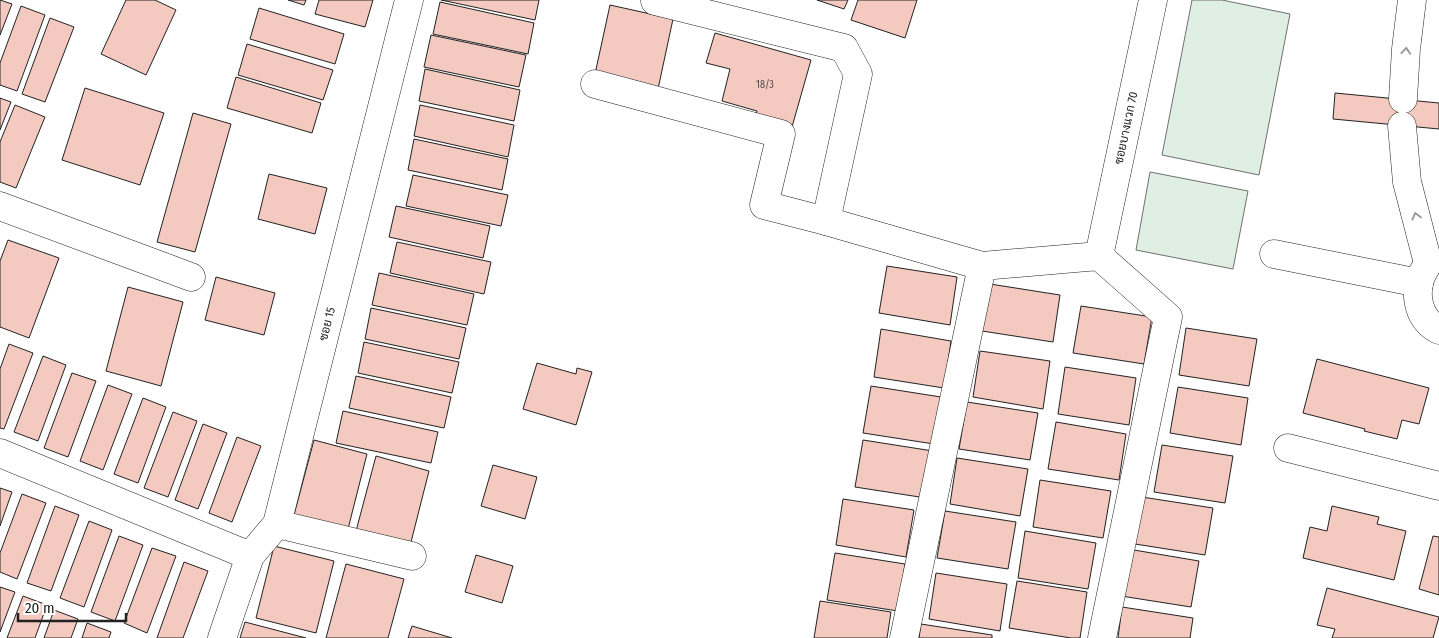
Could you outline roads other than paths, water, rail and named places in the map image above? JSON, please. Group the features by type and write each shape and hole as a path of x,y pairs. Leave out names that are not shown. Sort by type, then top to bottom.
{"street":[{"name":"ซอย 15","path":"222,638 250,556 277,524 409,0"},
{"name":"ซอยบางแวก 70","path":"1099,256 1153,0"},
{"path":"1412,0 1406,49 1402,112 1407,182 1429,266 1417,289 1419,304 1424,317 1439,330"},
{"path":"655,1 844,48 858,74 826,221"},
{"path":"595,84 781,134 764,205 982,266 1099,256 1168,317 1102,638"},
{"path":"0,206 190,277"},
{"path":"1274,254 1429,266"},
{"path":"904,638 982,266"},
{"path":"1288,448 1439,486"},
{"path":"0,453 250,556"},
{"path":"277,524 412,556"}]}
